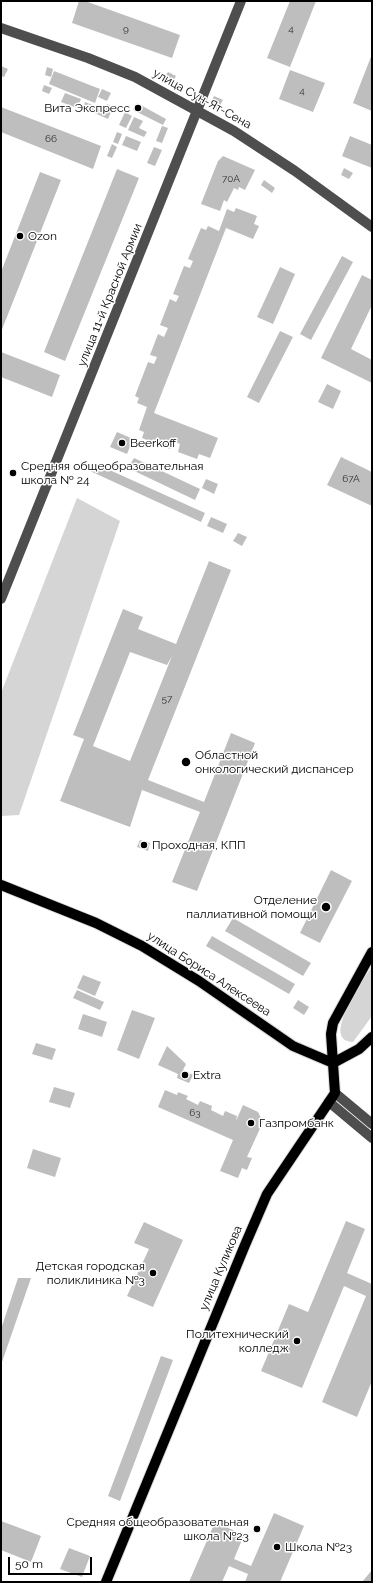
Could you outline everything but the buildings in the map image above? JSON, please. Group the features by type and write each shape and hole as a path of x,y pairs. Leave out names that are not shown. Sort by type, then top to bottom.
{"main road":[{"name":"улица Бориса Алексеева","path":"1,885 96,923 142,946 199,981 293,1046 333,1064"},
{"path":"335,1093 331,1034 333,1023 372,952"},
{"path":"333,1064 359,1049 372,1037"},
{"name":"улица Куликова","path":"106,1582 267,1194 335,1093"}],"street":[{"name":"улица 11-й Красной Армии","path":"1,599 241,1"},
{"name":"улица Сун-Ят-Сена","path":"1,28 88,58 135,77 234,131 295,171 372,227"},
{"path":"335,1093 372,1124"},
{"path":"329,1102 372,1138"}],"shaded area":[{"path":"77,498 120,521 19,815 1,816 1,693"},
{"path":"372,966 372,1016 353,1042 344,1039 341,1031 342,1021 354,995"}],"place":[{"name":"Вита Экспресс","path":"138,108"},
{"name":"Ozon","path":"20,236"},
{"name":"Beerkoff","path":"122,443"},
{"name":"Средняя общеобразовательная школа № 24","path":"13,473"},
{"name":"Областной онкологический диспансер","path":"186,762"},
{"name":"Проходная, КПП","path":"144,845"},
{"name":"Отделение паллиативной помощи","path":"326,907"},
{"name":"Extra","path":"185,1075"},
{"name":"Газпромбанк","path":"251,1123"},
{"name":"Детская городская поликлиника №3","path":"153,1273"},
{"name":"Политехнический колледж","path":"297,1341"},
{"name":"Средняя общеобразовательная школа №23","path":"257,1529"},
{"name":"Школа №23","path":"277,1547"}]}
